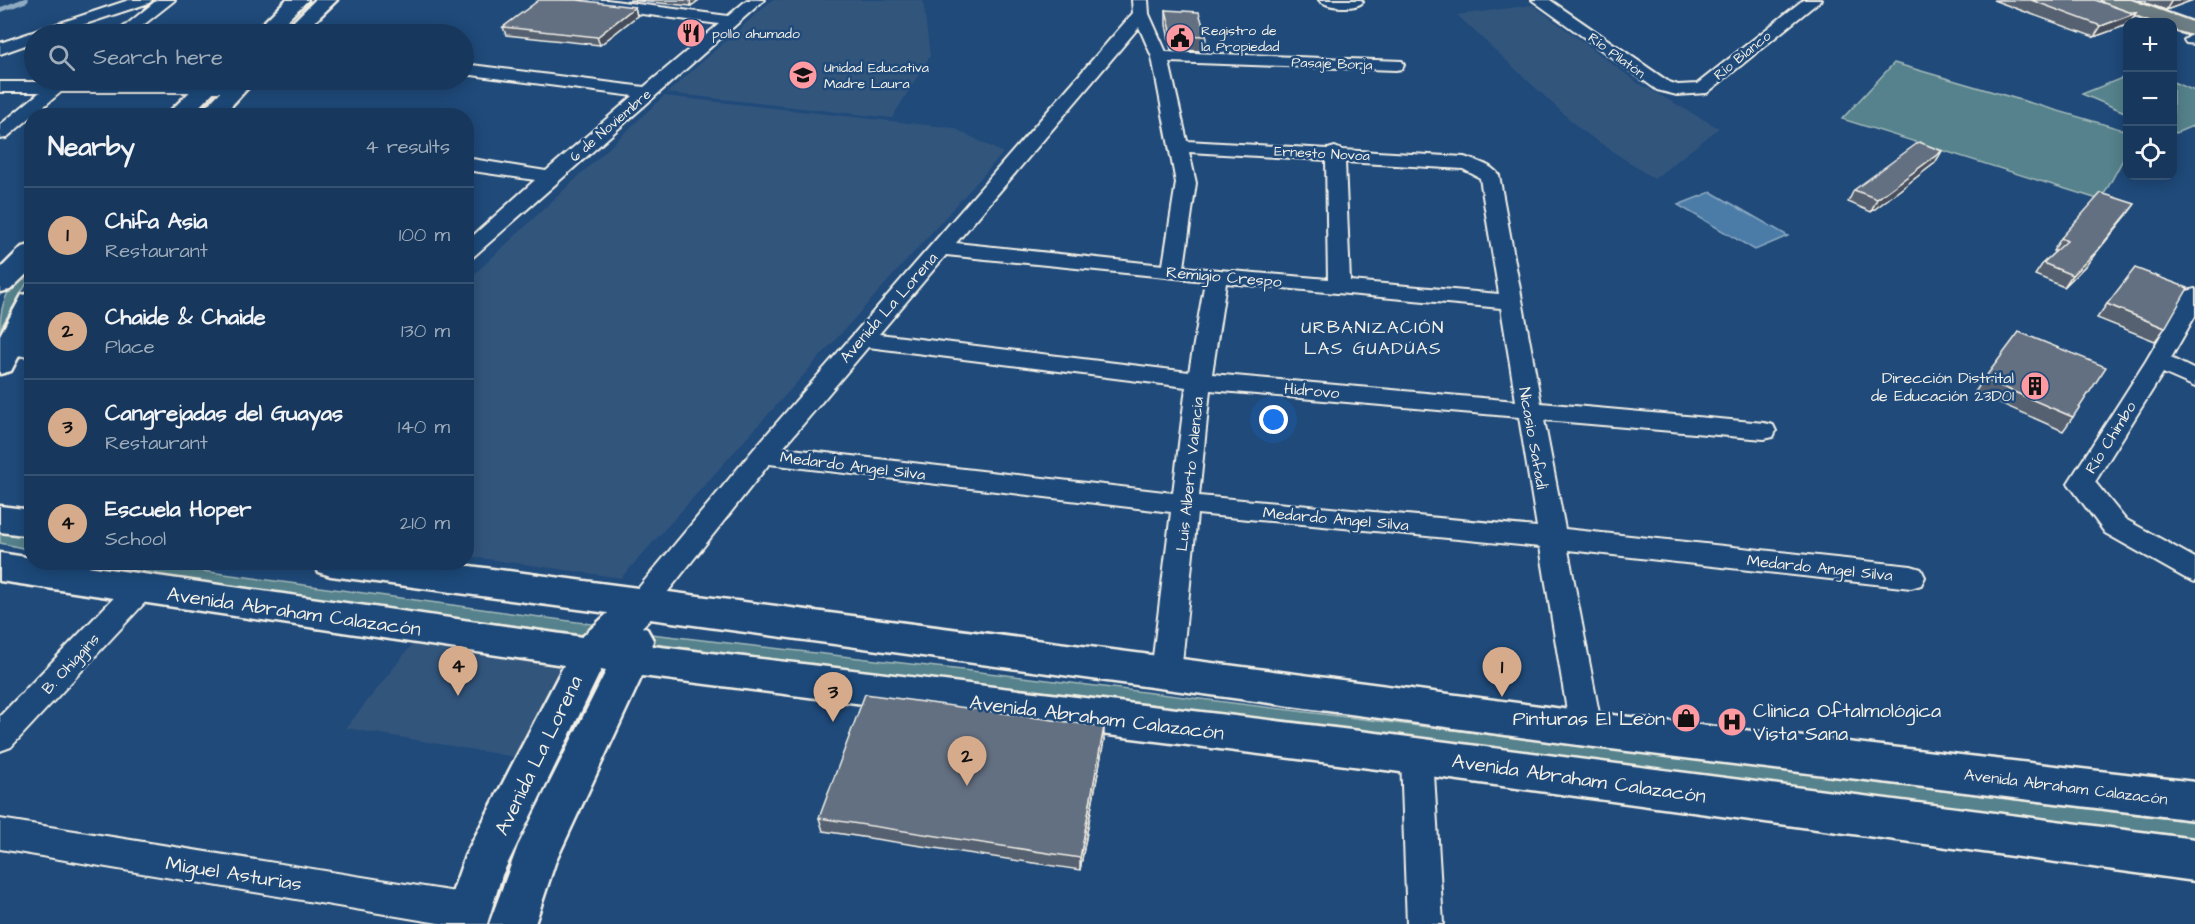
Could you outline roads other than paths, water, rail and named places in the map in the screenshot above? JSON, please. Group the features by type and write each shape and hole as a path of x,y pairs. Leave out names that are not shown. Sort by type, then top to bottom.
{"main road":[{"path":"273,24 298,0"},
{"path":"302,24 327,0"},
{"path":"2112,0 2194,37"},
{"path":"2091,4 2131,18"},
{"path":"2177,34 2194,37"},
{"path":"184,108 203,90"},
{"path":"216,108 234,90"},
{"path":"0,284 24,261"},
{"path":"13,354 24,323"},
{"path":"0,519 24,522"},
{"name":"Avenida Abraham Calazacón","path":"0,567 590,653 1417,757 2195,860"},
{"name":"Avenida Abraham Calazacón","path":"387,570 641,606 1586,729 2195,801"},
{"name":"Avenida La Lorena","path":"466,918 481,871 590,653 641,606"},
{"name":"Avenida La Lorena","path":"512,924 534,861 631,658 641,606"}],"street":[{"path":"71,24 144,0"},
{"path":"136,24 167,0"},
{"path":"572,0 732,21"},
{"name":"6 de Noviembre","path":"474,246 550,177 756,0"},
{"path":"1327,0 1355,2"},
{"name":"Río Pilatón","path":"1540,0 1658,83 1677,90 1701,89"},
{"name":"Río Blanco","path":"1701,89 1813,0"},
{"path":"1141,7 1160,57 1186,183 1173,272"},
{"name":"Avenida La Lorena","path":"641,606 763,454 1141,7"},
{"path":"0,49 24,41"},
{"name":"Pasaje Borja","path":"1160,57 1396,65"},
{"path":"474,70 647,93"},
{"path":"0,87 24,85"},
{"path":"32,108 54,90"},
{"path":"0,134 24,115"},
{"name":"Ernesto Novoa","path":"1179,146 1335,153 1464,163"},
{"path":"1335,153 1339,285"},
{"name":"Nicasio Safadi","path":"1464,163 1475,166 1489,175 1586,729"},
{"path":"474,165 550,177"},
{"name":"Remigio Crespo","path":"939,248 1173,272 1510,302"},
{"name":"Luis Alberto Valencia","path":"1166,673 1187,504 1199,381 1217,275"},
{"name":"Río Chimbo","path":"2195,296 2158,361 2081,483 2115,525 2195,571"},
{"name":"Hidrovo","path":"861,339 1199,381 1529,408 1764,431"},
{"path":"2158,361 2195,379"},
{"name":"Medardo Angel Silva","path":"763,454 1187,504 1551,538 1911,577"},
{"name":"B. Ohiggins","path":"0,737 140,589"},
{"path":"1417,757 1425,924"},
{"name":"Miguel Asturias","path":"0,834 466,918"}],"waterway":[{"path":"0,10 26,0"}],"place":[{"name":"pollo ahumado","path":"691,33"},
{"name":"Registro de la Propiedad","path":"1180,38"},
{"name":"Unidad Educativa Madre Laura","path":"803,75"},
{"name":"Dirección Distrital de Educación 23D01","path":"2035,386"},
{"name":"Escuela Hoper","path":"458,696"},
{"name":"Chifa Asia","path":"1502,697"},
{"name":"Pinturas El Leòn","path":"1686,718"},
{"name":"Cangrejadas del Guayas","path":"833,722"},
{"name":"Clìnica Oftalmológica Vista Sana","path":"1732,722"},
{"name":"Chaide & Chaide","path":"967,786"}],"district":[{"name":"URBANIZACIÓN LAS GUADÚAS","path":"1373,337"}]}
